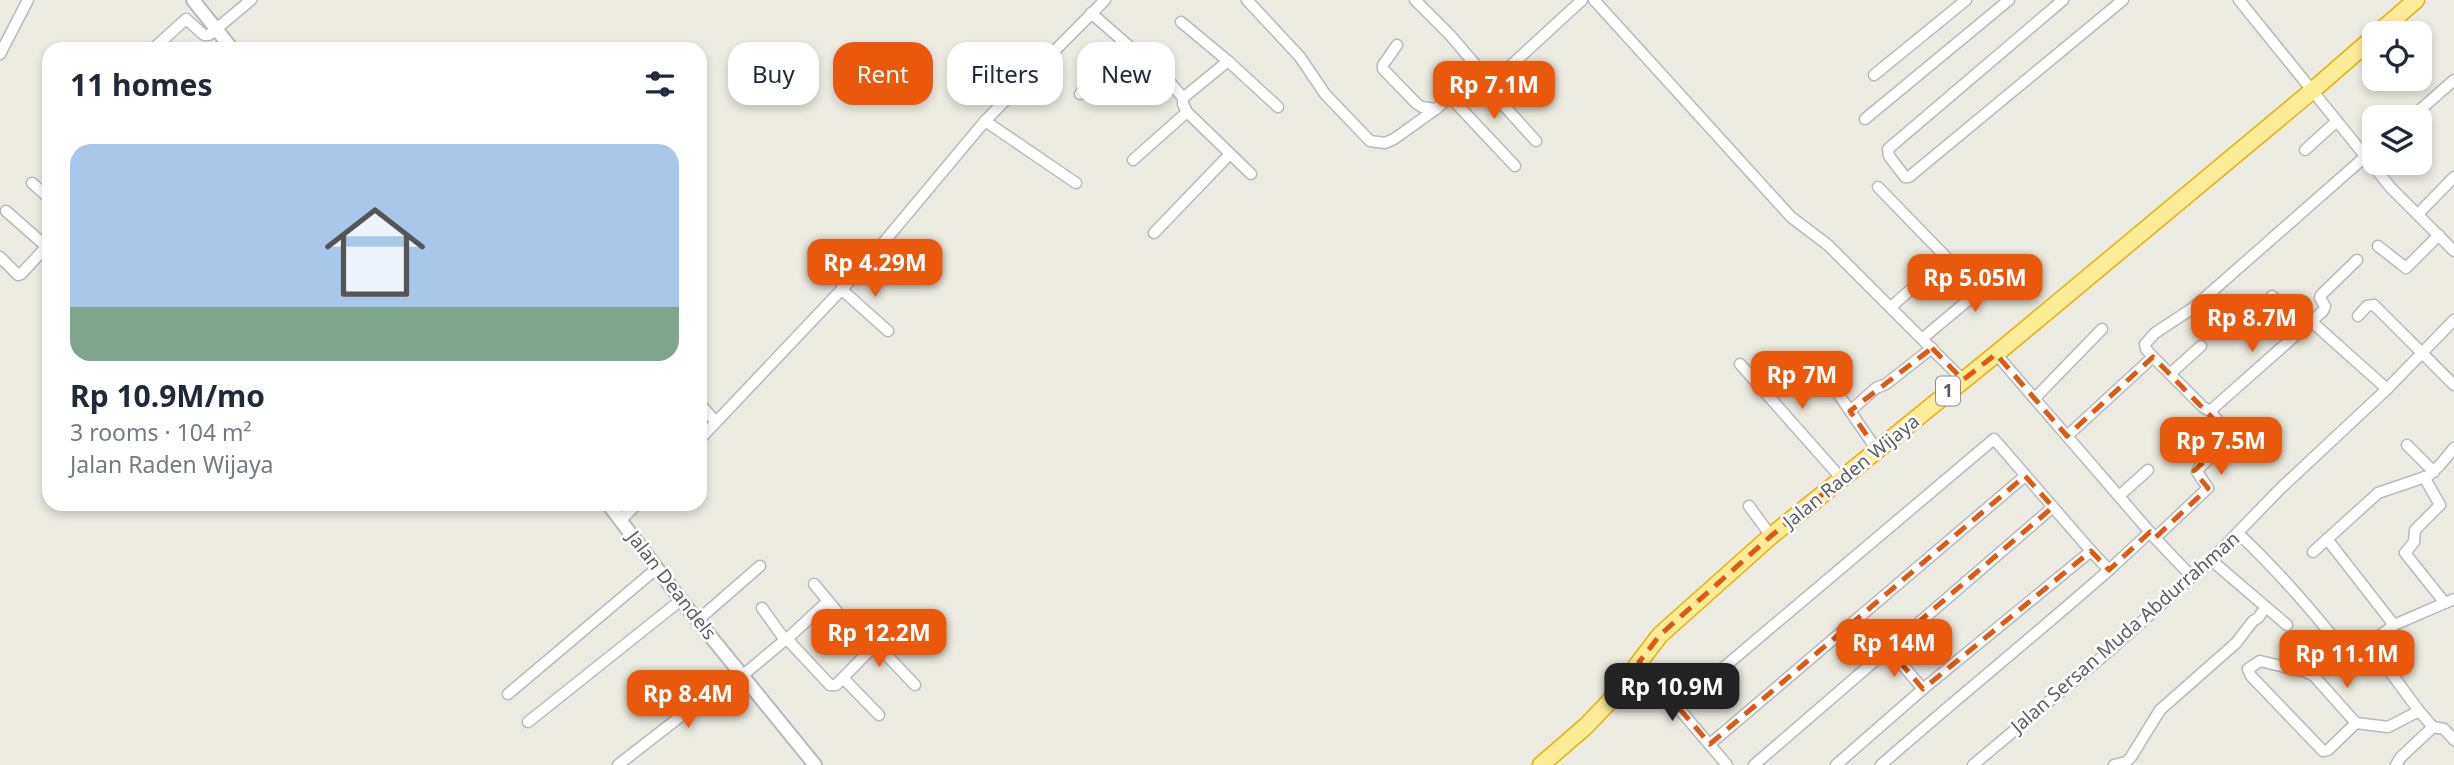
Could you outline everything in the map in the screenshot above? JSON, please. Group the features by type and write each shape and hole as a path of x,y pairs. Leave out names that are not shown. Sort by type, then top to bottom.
{"highway":[{"name":"Jalan Raden Wijaya","path":"2392,21 2416,0"},
{"name":"Jalan Raden Wijaya","path":"1541,765 1587,726 1609,702 1660,635 1771,536 1996,354 2362,47"}],"street":[{"path":"0,54 28,0"},
{"path":"193,0 226,42"},
{"path":"162,41 186,19 206,36 217,31 251,0"},
{"path":"707,432 863,267 985,121 1105,0"},
{"path":"1247,0 1300,57 1325,94 1370,141 1385,143 1394,139 1436,110 1478,73"},
{"path":"1415,0 1450,35 1478,73 1536,141"},
{"path":"1478,73 1495,80 1582,0"},
{"path":"1594,0 1791,217 1830,247 1963,380"},
{"path":"1874,75 1966,0"},
{"path":"1866,119 2009,0"},
{"path":"2063,0 1888,149 1888,156 1905,177 1909,177 2123,0"},
{"path":"2239,0 2362,152"},
{"path":"1091,13 1122,42"},
{"path":"1181,22 1278,107"},
{"path":"1397,45 1382,65 1383,69 1417,104 1436,110"},
{"path":"1183,98 1228,61"},
{"path":"2426,105 2454,80"},
{"path":"1175,88 1183,98 1187,112 1251,174"},
{"path":"1451,98 1515,166"},
{"path":"1133,160 1187,112"},
{"path":"985,121 1076,183"},
{"path":"2305,150 2337,121"},
{"path":"1154,233 1230,155"},
{"path":"1881,765 1973,684 2036,635 2208,488 2197,472 2230,436 2210,411 2146,349 2150,337 2193,308 2362,159"},
{"path":"2381,175 2454,251"},
{"path":"2418,214 2454,177"},
{"path":"32,183 42,192"},
{"path":"1878,187 1945,256 1944,260 1891,307"},
{"path":"6,211 42,241"},
{"path":"2378,246 2406,268 2439,236"},
{"path":"0,257 18,275 42,252"},
{"path":"2210,411 2325,309 2321,295 2357,260"},
{"path":"1923,338 2008,267"},
{"path":"841,289 888,331"},
{"path":"2272,296 2301,330"},
{"path":"2358,316 2367,306 2374,305 2454,385"},
{"name":"Jalan Sersan Muda Abdurrahman","path":"1973,765 2108,652 2211,560 2454,320"},
{"path":"2312,322 2387,389"},
{"path":"2035,398 2102,329"},
{"path":"2171,373 2201,346"},
{"path":"1850,411 1876,388 1886,384 1932,348"},
{"path":"1996,354 2152,535 2192,577"},
{"path":"2067,436 2153,357"},
{"path":"1740,364 1841,478"},
{"path":"1820,367 1877,450"},
{"path":"707,412 716,422"},
{"path":"1678,706 1993,439 2109,570"},
{"path":"2407,445 2434,472"},
{"path":"2313,552 2378,493 2424,478 2434,472 2454,447"},
{"path":"2119,496 2148,470"},
{"path":"1710,744 2025,476"},
{"path":"2239,534 2309,606 2348,656 2371,645 2394,625 2450,601 2405,553 2414,542 2415,530 2441,505 2424,478"},
{"path":"1749,506 1771,536"},
{"path":"1754,765 2053,507"},
{"name":"Jalan Deandels","path":"614,511 656,569 814,765"},
{"path":"621,520 630,511"},
{"path":"2327,539 2394,625"},
{"path":"1836,765 1923,689 2091,551"},
{"path":"2211,560 2287,625"},
{"path":"698,620 760,566"},
{"path":"508,694 656,569"},
{"path":"814,584 869,650"},
{"path":"528,722 681,600"},
{"path":"618,765 786,640 828,601"},
{"path":"762,608 786,640 830,685 836,685 874,645 879,646 915,685"},
{"path":"2114,765 2126,762 2131,757 2160,710 2236,643 2265,608"},
{"path":"2371,645 2419,711 2433,727 2444,729 2454,740"},
{"path":"1888,648 1923,689"},
{"path":"1639,662 1727,765"},
{"path":"2356,723 2329,750 2322,751 2250,676 2250,666 2260,662 2314,676 2356,723 2388,727 2419,711"},
{"path":"843,678 879,715"},
{"path":"2396,765 2433,727"}],"highlighted area":[{"path":"1932,348 1963,380 1996,354 2067,436 2153,357 2230,436 2194,471 2208,488 2155,538 2150,532 2109,570 2091,551 1923,689 1888,648 2053,507 2025,476 1710,744 1639,662 1660,635 1771,536 1877,450 1850,411"}]}
